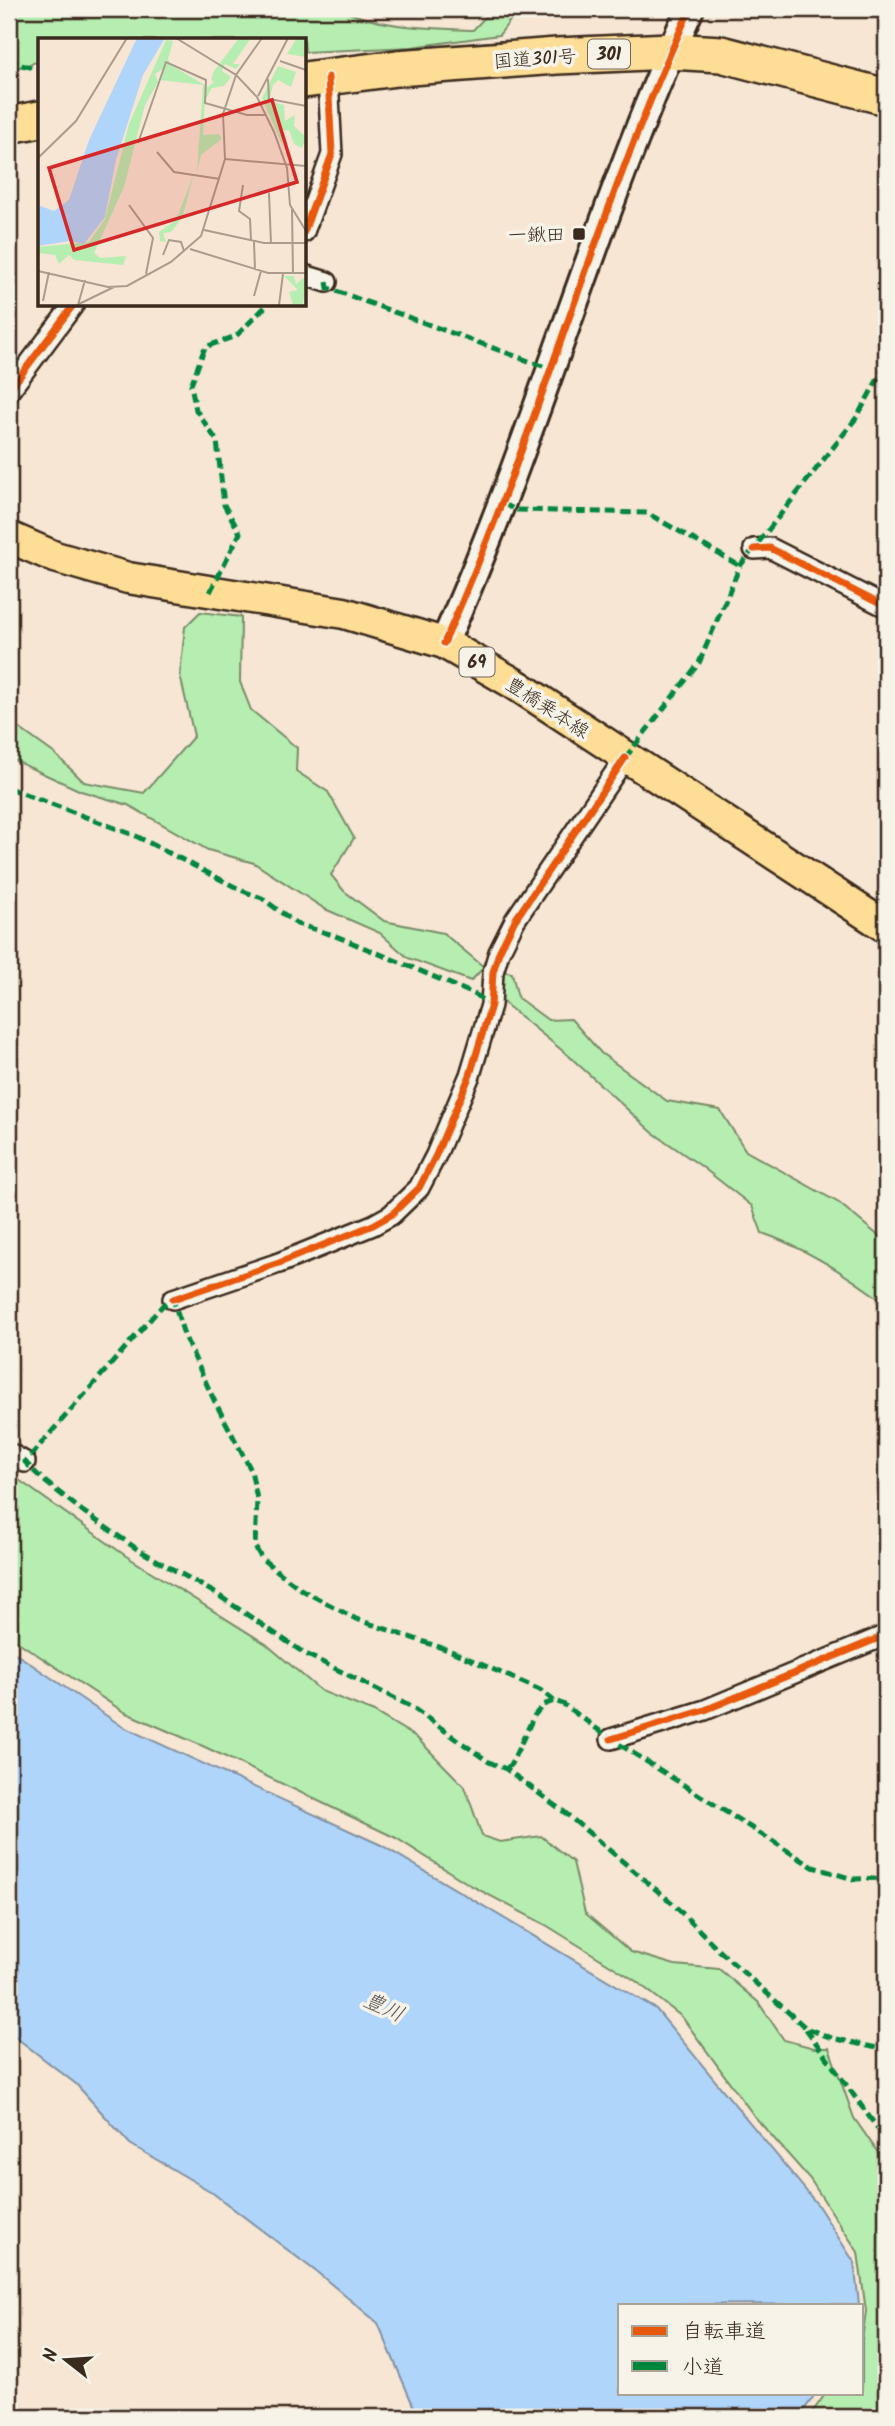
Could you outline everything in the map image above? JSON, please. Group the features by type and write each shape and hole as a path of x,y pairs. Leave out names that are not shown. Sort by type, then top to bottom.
{"highway":[{"name":"国道301号","path":"316,78 397,68 557,55 670,51 721,54 886,97"},
{"path":"9,125 38,119"}],"main road":[{"name":"豊橋乗本線","path":"9,537 55,557 128,578 344,613 444,643 515,684 886,927"}],"street":[{"path":"444,643 503,504 605,218 670,51 690,9"},
{"path":"306,226 332,154 316,78"},
{"path":"306,276 327,282"},
{"path":"9,391 73,306"},
{"path":"754,548 770,548 886,607"},
{"path":"173,1299 279,1263 373,1225 391,1215 419,1188 470,1075 491,1004 493,972 499,951 515,920 625,758"},
{"path":"611,1739 705,1710 886,1635"}],"green space":[{"path":"16,9 340,9 388,23 473,30 492,10 512,18 499,35 412,47 306,52 306,38 38,38 38,62 9,70 9,22"},
{"path":"200,612 241,617 240,682 251,710 297,748 296,771 328,792 354,838 331,875 344,891 384,921 443,933 484,967 471,981 408,958 380,933 325,909 254,863 208,850 128,805 81,791 9,758 9,721 55,754 84,782 144,793 194,736 180,675 185,627"},
{"path":"502,971 512,973 518,998 548,1020 571,1019 601,1053 667,1101 720,1110 746,1151 839,1203 886,1242 886,1304 827,1264 762,1233 752,1206 652,1132 569,1056 499,999"},
{"path":"9,1473 126,1556 266,1644 321,1691 374,1712 416,1737 465,1787 482,1836 500,1842 541,1836 573,1862 585,1913 631,1952 675,1965 719,1969 758,2002 784,2040 814,2048 829,2048 854,2118 886,2164 886,2417 809,2417 825,2394 864,2394 866,2311 858,2252 810,2179 755,2117 682,2017 636,1981 546,1925 470,1885 396,1838 205,1747 124,1712 9,1636"}],"water":[{"name":"豊川","path":"9,1649 123,1727 381,1845 656,2009 817,2204 854,2262 859,2304 618,2304 618,2394 815,2394 799,2417 418,2417 378,2323 318,2273 210,2191 130,2144 76,2084 9,2032"}],"marked path":[{"path":"9,57 21,65 38,69"},
{"path":"327,282 328,288 551,369"},
{"path":"210,592 240,533 224,505 217,441 196,410 191,385 205,347 236,336 266,306"},
{"path":"625,758 699,663 740,566 857,417 886,364"},
{"path":"503,504 517,510 647,513 740,566"},
{"path":"9,788 136,836 243,891 262,898 297,924 333,935 402,963 476,995 491,1005"},
{"path":"554,1701 540,1690 451,1651 356,1619 302,1590 262,1559 255,1547 257,1499 251,1470 184,1335 173,1299 163,1305 25,1462 81,1510 137,1549 215,1593 304,1653 410,1706 489,1762 506,1769 563,1811 672,1903 724,1955 806,2028 832,2038 886,2050"},
{"path":"506,1769 534,1716 543,1705 554,1701 563,1704 611,1739 813,1867 853,1879 886,1878"},
{"path":"806,2029 886,2140"}],"cycle path":[{"path":"444,643 508,486 625,166 690,9"},
{"path":"306,226 332,154 328,77"},
{"path":"9,391 73,306"},
{"path":"754,549 770,548 886,607"},
{"path":"173,1299 279,1263 373,1225 391,1215 419,1188 470,1075 491,1005 493,972 499,952 515,920 625,758"},
{"path":"611,1739 705,1710 886,1635"}],"place":[{"name":"一鍬田","path":"579,234"}]}
